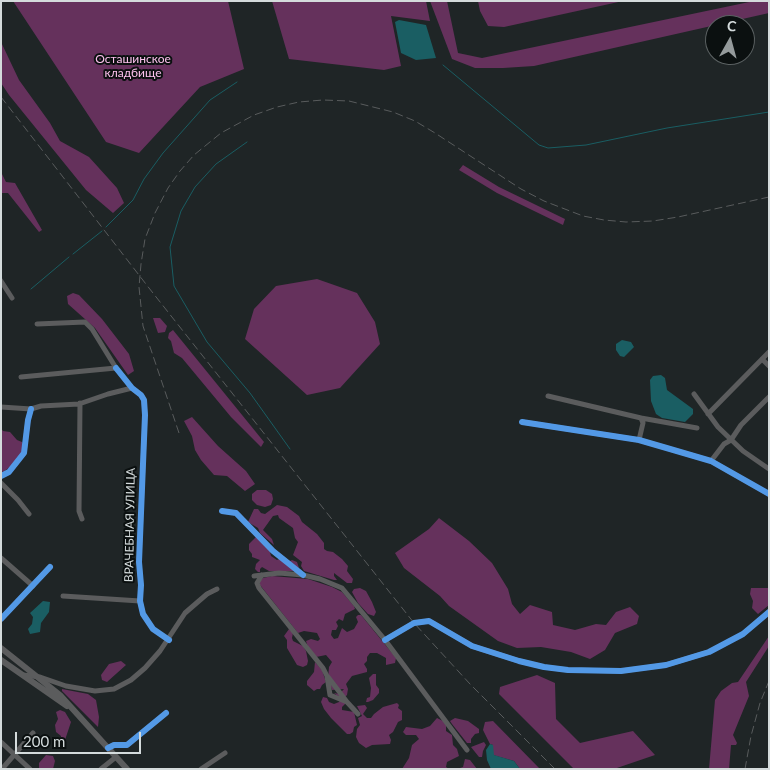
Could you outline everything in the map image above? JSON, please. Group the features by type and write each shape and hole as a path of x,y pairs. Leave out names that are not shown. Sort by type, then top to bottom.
{"main road":[{"path":"1,648 40,677 60,695 127,769"},
{"path":"1,660 80,716"}],"street":[{"path":"1,281 12,298"},
{"path":"1,407 31,409 41,406 80,403 132,388 116,368 92,329 85,322 38,324"},
{"path":"708,414 769,352"},
{"path":"762,359 769,366"},
{"path":"22,377 116,368"},
{"name":"ВРАЧЕБНАЯ УЛИЦА","path":"132,388 144,400 145,415 139,546 140,601 143,614 154,629 169,640"},
{"path":"694,394 708,414 731,440 769,469"},
{"path":"548,396 641,418 697,428"},
{"path":"711,461 724,444 731,440 740,425 769,397"},
{"path":"80,403 79,511 82,519"},
{"path":"1,476 12,468 24,453 31,409"},
{"path":"639,440 643,423 641,418"},
{"path":"522,422 639,440 711,461 769,494"},
{"path":"1,483 29,514"},
{"path":"222,511 236,513 273,551 303,575"},
{"path":"1,558 33,586"},
{"path":"1,619 50,567"},
{"path":"254,576 280,573 303,575 320,579 342,588 385,640 467,750"},
{"path":"262,574 257,584 259,588 358,714"},
{"path":"21,674 40,677 66,686 103,691 114,689 131,680 145,668 169,640 185,613 207,594 217,589"},
{"path":"63,596 140,601"},
{"path":"385,640 414,623 424,620 429,621 472,646 519,661 568,670 621,671 666,665 709,652 743,634 769,612"},
{"path":"327,676 330,695 348,702"},
{"path":"108,748 114,745 127,745 166,713"},
{"path":"2,769 33,734"},
{"path":"1,742 30,769"},
{"path":"200,769 224,753"},
{"path":"102,769 116,757"}],"green space":[{"name":"Осташинское кладбище","path":"13,1 228,1 244,69 200,87 139,153 106,142"},
{"path":"272,1 426,1 430,21 391,16 401,66 384,70 289,59"},
{"path":"430,1 447,1 458,53 482,58 754,1 769,1 769,13 755,16 705,15 705,27 534,66 475,68 452,59"},
{"path":"478,1 623,1 504,27 488,26 480,11"},
{"path":"1,42 19,80 50,123 60,141 89,157 117,188 124,203 113,213 86,190 1,83"},
{"path":"463,165 499,187 565,219 563,225 497,193 459,170"},
{"path":"1,172 6,182 15,183 42,230 39,232 8,193 1,193"},
{"path":"317,279 357,293 375,322 380,344 340,388 307,395 245,339 254,309 276,286"},
{"path":"73,293 79,295 102,319 129,354 134,371 128,375 95,328 68,304 67,296"},
{"path":"153,318 160,318 167,326 165,332 158,333"},
{"path":"173,330 264,442 261,447 231,417 182,358 174,353 171,341 168,338 169,333"},
{"path":"192,417 218,446 246,471 255,484 245,491 227,476 214,475 195,450 192,436 184,421"},
{"path":"1,428 3,431 10,432 17,440 22,442 24,447 14,464 3,472 1,471"},
{"path":"257,490 266,490 272,494 271,505 265,507 257,505 252,500 252,494"},
{"path":"277,505 287,507 299,516 302,522 317,534 324,543 324,549 333,552 342,559 348,566 347,571 353,579 352,583 347,583 334,573 337,580 304,571 301,566 302,562 293,555 298,542 293,528 279,518 278,515 273,516 263,530 272,539 274,545 260,533 258,528 248,522 254,509 258,509 261,513 265,514"},
{"path":"439,518 469,541 492,563 508,589 512,604 520,614 530,605 552,612 553,625 575,630 596,624 606,625 616,612 630,607 639,616 637,624 615,633 605,650 590,659 571,652 541,647 517,648 498,641 449,606 440,596 404,568 395,553 429,529"},
{"path":"257,536 269,548 271,556 277,560 281,558 288,562 292,560 297,562 298,571 269,571 262,567 260,572 258,572 255,569 256,564 260,560 252,557 249,550 249,544"},
{"path":"272,576 308,579 342,592 355,609 345,614 343,621 339,619 336,622 338,626 336,630 332,630 331,635 334,639 338,638 342,628 347,632 354,629 358,622 356,617 361,615 396,658 395,663 386,665 386,658 377,653 370,653 364,664 367,672 352,676 346,684 348,689 347,695 344,698 346,703 342,710 354,712 357,725 350,734 347,734 331,718 321,702 323,697 334,704 339,702 341,699 334,693 339,694 344,689 332,690 328,678 329,667 332,662 326,655 316,657 308,647 306,641 311,639 318,641 320,639 317,633 304,631 298,633 260,585 260,581 263,578"},
{"path":"360,588 366,591 372,602 376,612 374,616 368,614 358,603 352,592 354,589"},
{"path":"751,588 769,588 769,605 758,614 752,608"},
{"path":"289,629 293,633 293,641 303,646 306,651 308,661 307,665 303,667 297,665 287,648 287,640 284,636"},
{"path":"769,636 769,646 746,682 749,696 733,735 737,743 736,745 731,745 729,769 709,769 715,700 721,691 732,683 738,682"},
{"path":"121,661 126,665 107,682 102,680 101,675 109,664"},
{"path":"315,662 322,670 326,682 320,689 314,691 307,685 307,681 314,672"},
{"path":"376,674 376,685 379,693 373,700 366,702 367,698 370,697 369,678"},
{"path":"537,675 555,683 556,719 580,743 633,731 655,755 614,769 574,769 499,694 500,687"},
{"path":"62,689 88,694 96,700 99,717 98,727 62,691"},
{"path":"397,703 399,705 398,708 402,711 402,720 398,722 393,732 389,735 390,744 372,745 366,748 359,743 356,737 357,729 360,725 358,718 362,716 357,706 365,705 367,708 363,714 367,718 371,718 383,707"},
{"path":"60,710 65,712 71,722 64,743 61,745 61,736 56,732 55,725 58,719 56,712"},
{"path":"437,718 443,721 446,725 446,731 452,735 453,745 457,749 459,756 447,762 446,767 449,769 402,769 409,758 412,745 419,739 416,735 406,735 403,732 406,727 422,729 430,726"},
{"path":"455,718 468,721 479,729 479,733 475,734 471,739 471,743 467,743 450,721"},
{"path":"493,721 540,769 520,769 514,761 493,755 493,745 490,744 483,730 485,722"},
{"path":"484,742 486,745 482,757 479,757 471,747"},
{"path":"46,755 53,756 55,761 53,769 39,769 39,763"},
{"path":"465,759 470,760 477,769 457,769 463,767"}],"water":[{"path":"399,20 426,25 436,58 416,60 401,53 395,22"},
{"path":"622,340 631,342 634,347 624,357 620,356 616,350 616,344"},
{"path":"661,375 665,378 667,390 693,409 693,414 685,422 662,418 656,414 651,401 650,380 653,376"},
{"path":"43,601 50,602 49,612 41,623 40,632 30,634 28,629 32,624 33,617 30,613"},
{"path":"490,744 493,745 494,755 514,761 520,769 491,769 487,760 486,750"}],"waterway":[{"path":"443,65 539,145 548,148 586,145 667,128 769,112"},
{"path":"106,227 133,200 144,179 163,153 210,100 237,82"},
{"path":"247,142 216,164 195,187 181,211 170,247 174,286 207,342 250,393 290,449"},
{"path":"73,254 102,231"},
{"path":"31,289 69,257"}],"railway":[{"path":"1,97 149,288 414,623 470,684 555,769"},
{"path":"179,433 143,326 139,287 145,239 155,213 168,188 194,155 221,133 254,115 299,102 323,100 349,101 393,112 415,121 521,189 544,201 583,216 604,220 626,222 653,221 769,197"},
{"path":"745,769 751,736 760,703 769,681"}],"cycle path":[{"path":"116,368 144,400 139,562 140,601 143,614 153,629 169,640"},
{"path":"1,476 9,472 24,453 31,409"},
{"path":"522,422 639,440 670,449 711,461 769,494"},
{"path":"222,511 236,513 273,551 303,575"},
{"path":"1,619 50,567"},
{"path":"385,640 414,623 429,621 472,646 519,661 568,670 621,671 666,665 709,652 743,634 769,612"},
{"path":"108,748 114,745 127,745 166,713"}]}
